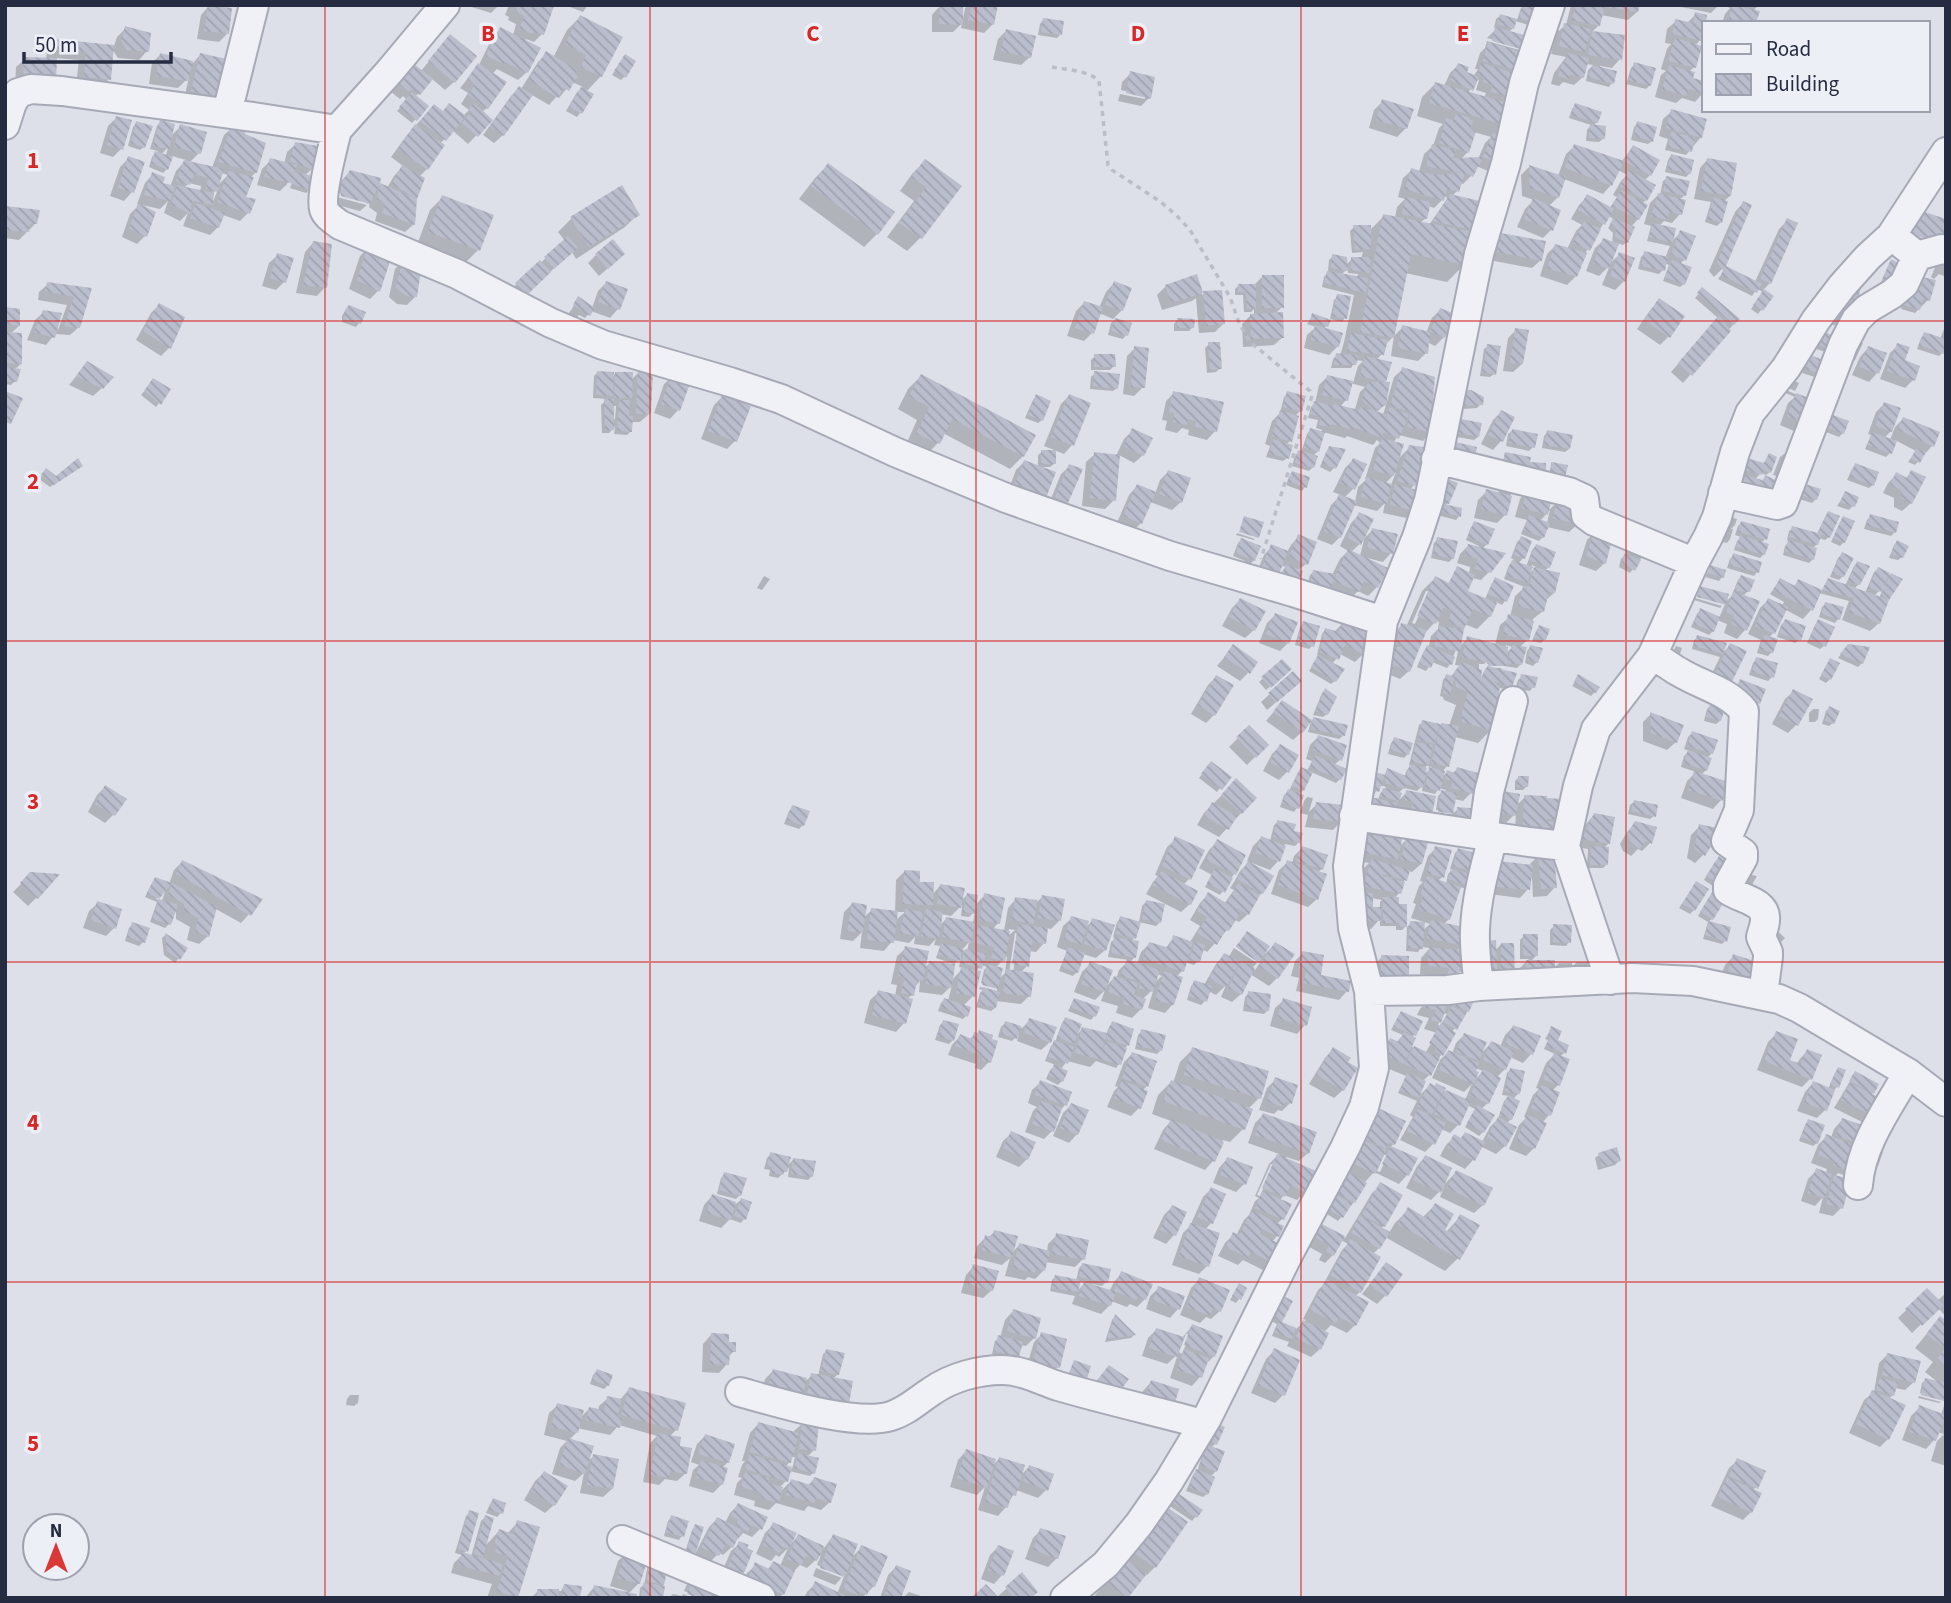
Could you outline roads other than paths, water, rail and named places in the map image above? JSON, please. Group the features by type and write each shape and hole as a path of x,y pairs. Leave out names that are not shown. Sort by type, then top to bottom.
{"street":[{"path":"227,113 254,5"},
{"path":"445,5 337,130 325,187 324,209 329,217 341,225 457,274 551,323 603,345 781,399 895,452 1006,498 1170,556 1383,621"},
{"path":"1065,1598 1106,1564 1139,1524 1169,1481 1203,1424 1364,1107 1374,1068 1369,991 1353,928 1348,866 1383,621 1429,500 1479,254 1506,163 1524,83 1550,5"},
{"path":"5,125 18,93 31,89 227,113 337,130"},
{"path":"1610,980 1565,846 1578,786 1597,729 1652,656 1717,517 1735,452 1750,413 1786,368 1816,320 1843,286 1891,236 1946,152"},
{"path":"1891,236 1917,256"},
{"path":"1723,494 1777,505 1783,503 1843,345 1856,320 1867,309 1904,284 1917,256 1946,250"},
{"path":"1436,459 1569,492 1584,499 1586,515 1594,522 1695,561"},
{"path":"1652,656 1735,700 1744,711 1739,810 1726,841 1743,853 1743,858 1728,885 1728,890 1759,905 1764,912 1766,920 1761,937 1768,957 1763,995"},
{"path":"1479,986 1475,924 1488,857 1489,792 1513,701"},
{"path":"1354,816 1565,846"},
{"path":"1369,991 1448,990 1632,978 1693,981 1779,999 1799,1008 1908,1073 1946,1102"},
{"path":"1858,1185 1859,1166 1870,1141 1908,1073"},
{"path":"740,1392 836,1415 880,1419 908,1409 933,1390 952,1381 979,1372 1004,1370 1203,1424"},
{"path":"622,1540 761,1598"}]}
